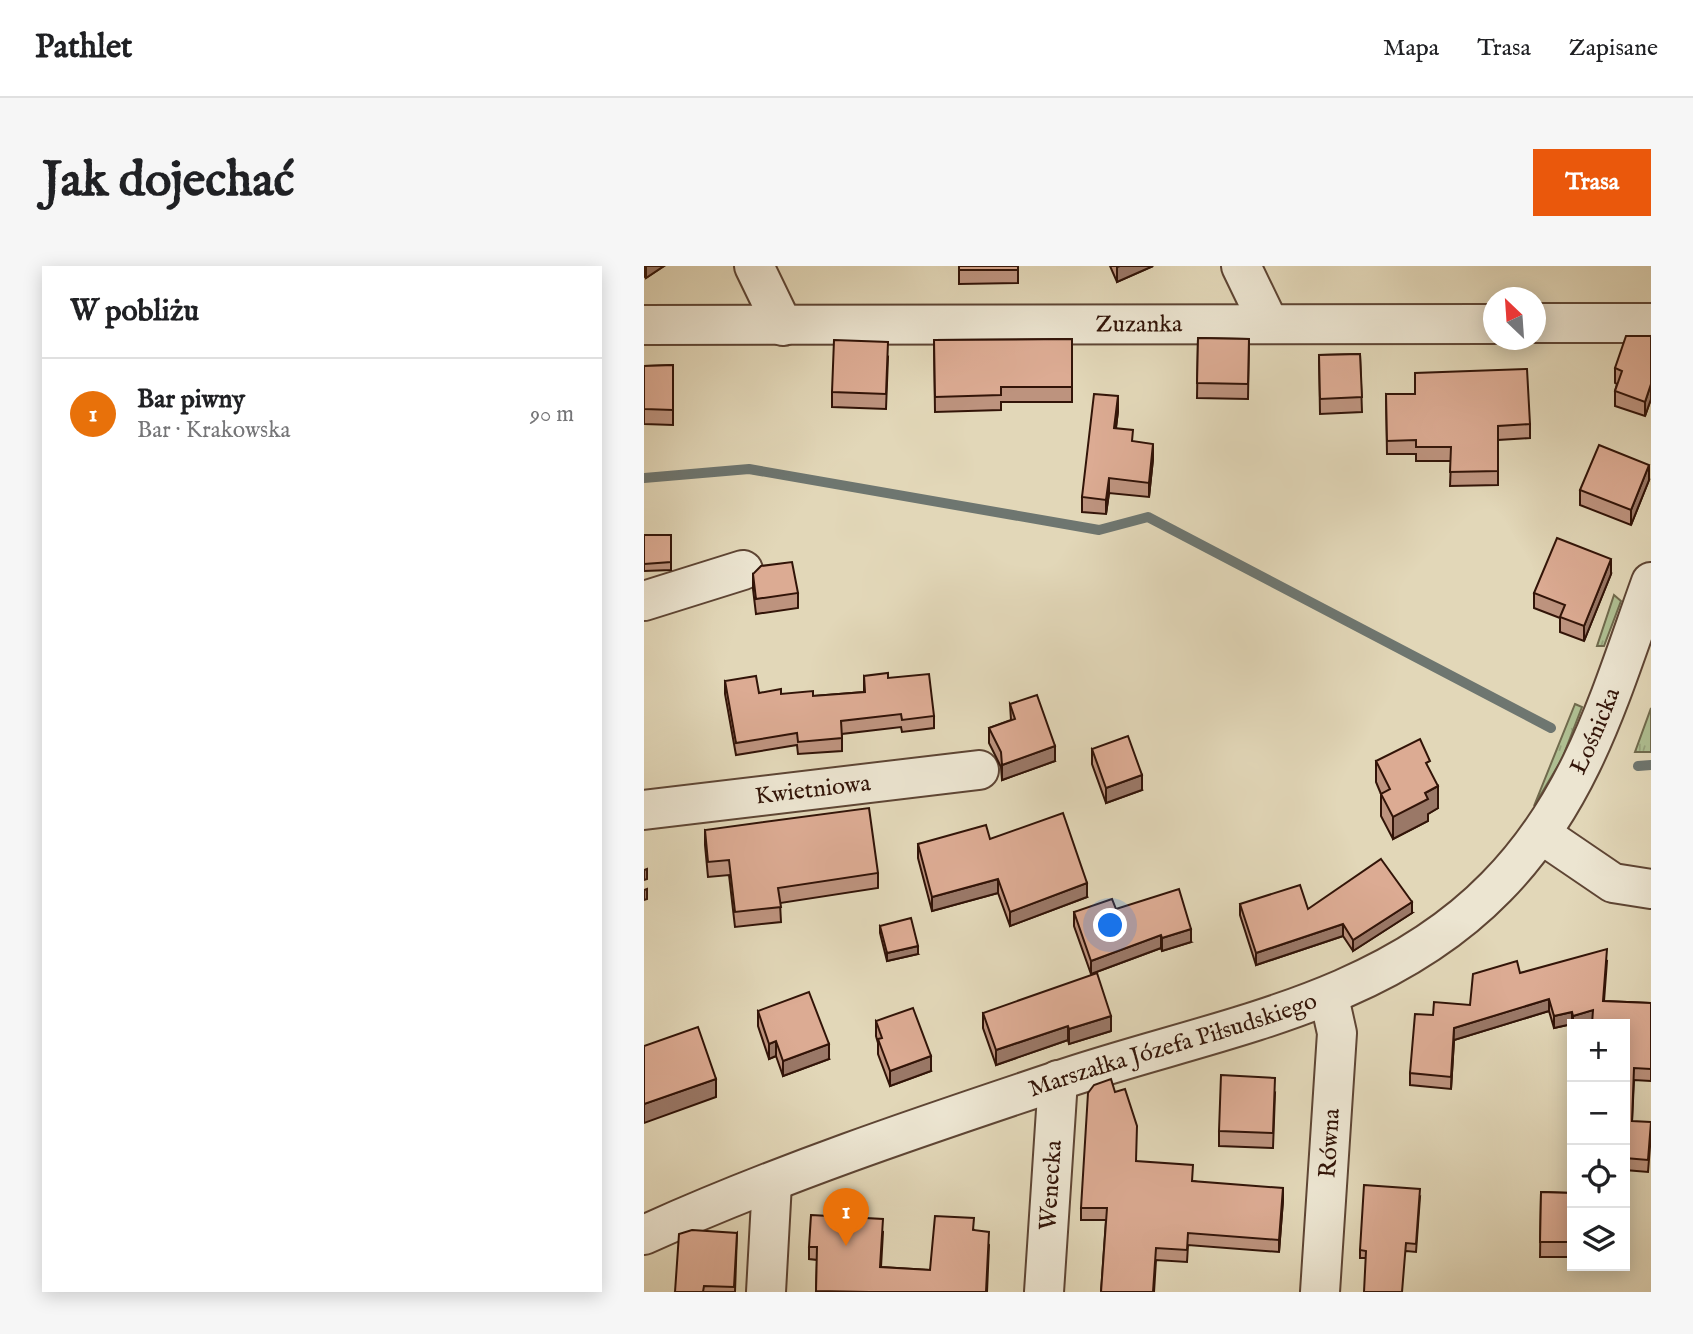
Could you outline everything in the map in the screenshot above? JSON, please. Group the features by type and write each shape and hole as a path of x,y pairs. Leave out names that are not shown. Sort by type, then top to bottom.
{"street":[{"path":"754,266 783,326"},
{"path":"1241,266 1269,324"},
{"path":"1546,323 1651,323"},
{"name":"Zuzanka","path":"644,325 1483,324"},
{"path":"644,601 743,570"},
{"name":"Łośnicka","path":"1541,834 1586,760 1651,582"},
{"name":"Kwietniowa","path":"644,810 979,770"},
{"path":"1541,834 1613,883 1651,889"},
{"name":"Marszałka Józefa Piłsudskiego","path":"644,1236 772,1183 1058,1080 1329,997 1395,966 1442,937 1497,887 1541,834"},
{"name":"Równa","path":"1321,1292 1336,1033 1329,997"},
{"name":"Wenecka","path":"1044,1292 1058,1080"},
{"path":"766,1292 772,1183"}],"green space":[{"path":"1614,595 1621,601 1604,646 1597,646"},
{"path":"1575,704 1582,707 1562,759 1534,806"},
{"path":"1651,708 1651,752 1635,752"}],"building":[{"path":"959,266 1018,266 1018,270 959,270"},
{"path":"1626,336 1651,336 1651,384 1645,402 1615,391 1622,371 1615,368"},
{"path":"1198,338 1249,339 1248,384 1197,383"},
{"path":"1072,339 1072,387 1001,387 1001,395 935,397 934,340"},
{"path":"834,340 888,342 886,394 832,392"},
{"path":"1360,354 1362,397 1320,399 1319,355"},
{"path":"673,365 673,410 644,409 644,366"},
{"path":"1527,369 1530,424 1498,426 1498,471 1450,472 1451,447 1416,447 1416,440 1387,441 1386,394 1415,394 1415,373"},
{"path":"1094,394 1118,396 1114,428 1133,430 1132,441 1153,444 1149,483 1109,478 1106,500 1082,497"},
{"path":"1599,445 1649,465 1631,510 1580,490"},
{"path":"644,535 671,535 671,562 644,564"},
{"path":"1557,538 1611,559 1584,626 1560,617 1565,605 1534,593"},
{"path":"792,562 798,593 756,599 753,574 761,566"},
{"path":"888,673 888,678 929,674 934,716 902,720 901,714 841,721 842,738 798,742 797,733 736,743 725,681 756,676 759,693 781,689 781,694 813,691 813,696 865,692 864,676"},
{"path":"1037,695 1055,746 1002,765 1001,752 989,728 1015,719 1010,704"},
{"path":"1128,736 1142,775 1106,788 1092,749"},
{"path":"1420,739 1430,761 1426,763 1438,786 1425,793 1428,799 1393,817 1381,794 1390,789 1376,761"},
{"path":"869,808 878,873 778,888 781,907 735,912 729,860 708,862 705,830"},
{"path":"1063,813 1087,883 1010,912 998,879 932,897 918,844 986,825 990,839"},
{"path":"1381,859 1412,902 1353,940 1343,924 1256,953 1240,904 1300,885 1308,909"},
{"path":"1179,889 1191,929 1162,938 1161,935 1091,961 1074,912 1112,899 1116,909"},
{"path":"911,918 918,946 887,953 880,926"},
{"path":"1607,949 1603,1001 1651,1003 1651,1069 1634,1068 1632,1121 1651,1122 1648,1160 1630,1158 1630,1019 1592,1019 1593,1010 1573,1016 1572,1012 1554,1016 1549,999 1454,1028 1451,1077 1410,1073 1415,1014 1433,1015 1434,1002 1470,1005 1473,974 1517,961 1520,973"},
{"path":"1097,973 1111,1016 1069,1029 1068,1026 996,1050 983,1013"},
{"path":"809,992 829,1044 783,1061 776,1041 769,1044 758,1011"},
{"path":"913,1008 931,1056 890,1071 878,1039 882,1038 876,1021"},
{"path":"698,1027 716,1079 644,1104 644,1046"},
{"path":"1221,1075 1275,1078 1273,1133 1219,1131"},
{"path":"1111,1079 1115,1092 1125,1089 1137,1126 1136,1161 1193,1165 1192,1181 1283,1188 1279,1240 1188,1233 1187,1250 1156,1248 1153,1292 1101,1292 1107,1208 1081,1208 1088,1093 1094,1085"},
{"path":"1364,1185 1420,1189 1416,1244 1406,1243 1402,1292 1364,1292 1366,1251 1360,1250"},
{"path":"1541,1192 1567,1193 1567,1242 1540,1242"},
{"path":"811,1215 883,1219 880,1267 930,1270 935,1216 974,1218 973,1230 989,1232 986,1292 816,1291 817,1247 809,1247"},
{"path":"692,1230 737,1233 734,1287 704,1286 703,1292 675,1292 679,1234"}],"waterway":[{"path":"644,478 749,469 1099,530 1148,517 1551,728"},
{"path":"1638,766 1651,765"}],"place":[{"name":"Bar piwny","path":"846,1246"}]}
